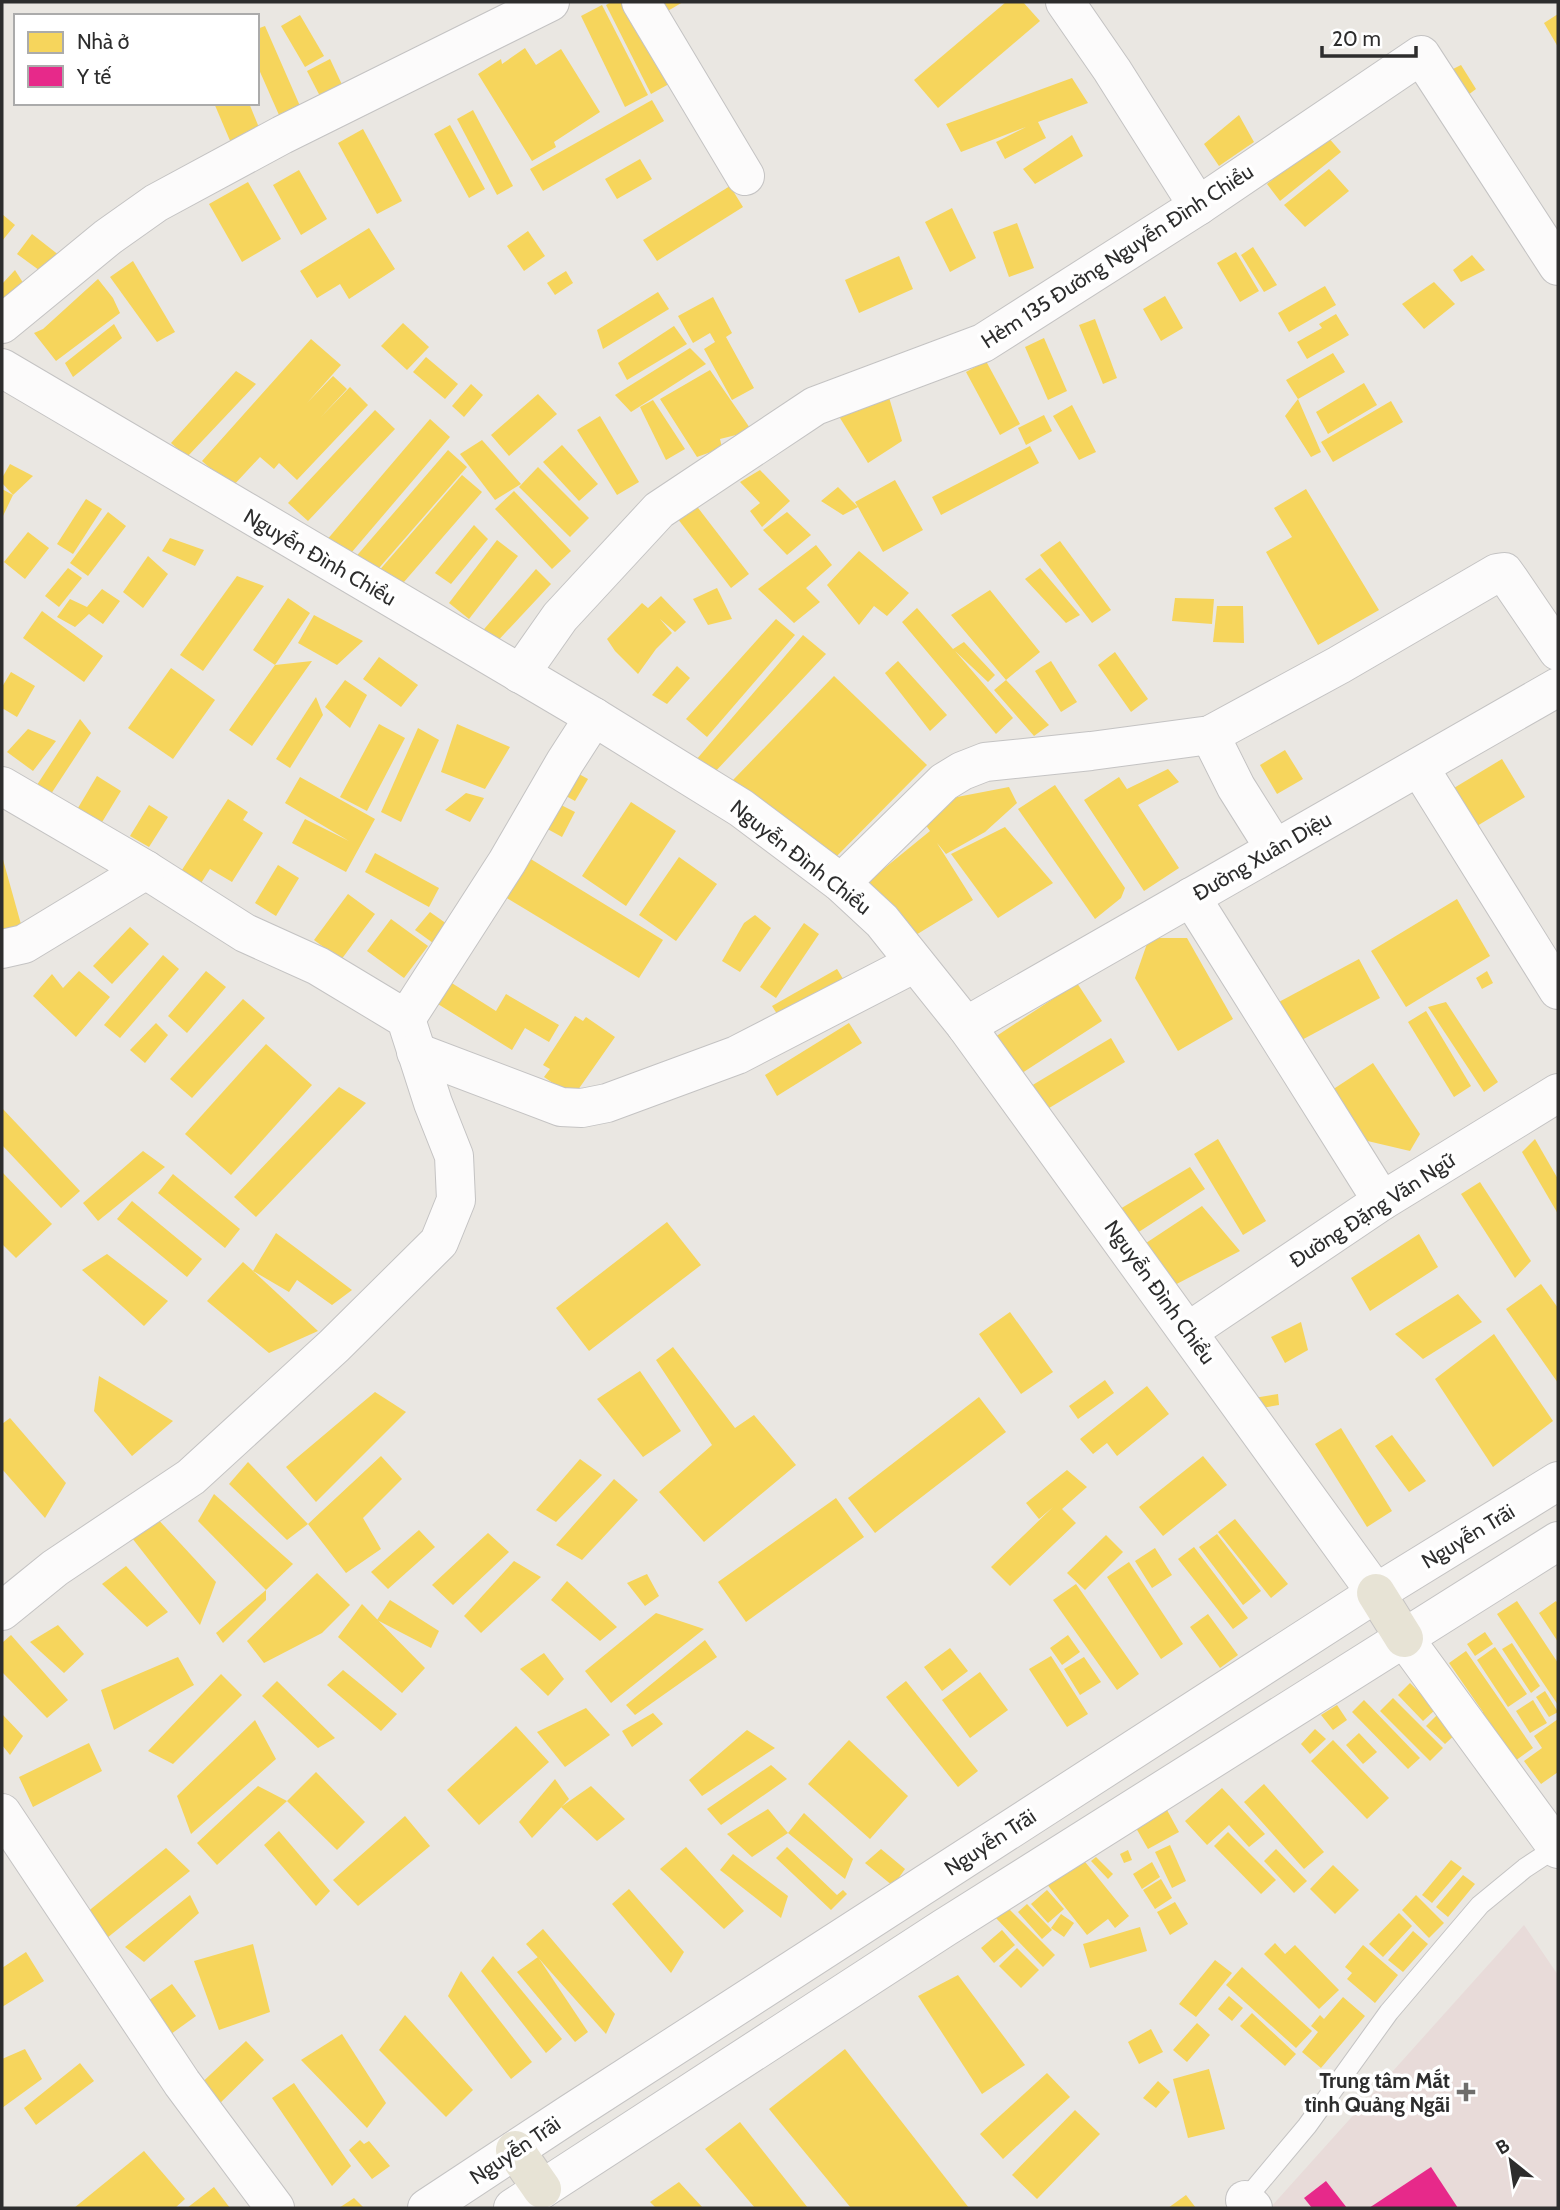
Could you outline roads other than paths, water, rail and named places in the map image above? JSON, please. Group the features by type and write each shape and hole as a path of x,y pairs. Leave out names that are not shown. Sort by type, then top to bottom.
{"main road":[{"path":"1376,1592 1405,1638"},
{"path":"515,2150 528,2199"}],"street":[{"path":"2,324 108,237 156,203 282,135 550,2"},
{"path":"642,2 745,176"},
{"path":"1065,2 1112,70 1198,206"},
{"name":"Hẻm 135 Đường Nguyễn Đình Chiểu","path":"520,674 560,617 659,510 815,406 983,343 1198,206 1421,55 1558,265"},
{"name":"Nguyễn Đình Chiểu","path":"2,368 594,717 741,808 841,883 882,921 967,1026 1376,1592"},
{"path":"841,883 944,782 962,771 985,762 1210,735 1339,666 1497,573 1504,572 1558,651"},
{"name":"Đường Xuân Diệu","path":"967,1026 1558,687"},
{"path":"2,1611 55,1568 191,1477 334,1346 439,1241 456,1200 454,1156 411,1036 507,862 594,717"},
{"path":"1210,735 1236,787 1275,849"},
{"path":"1419,767 1558,990"},
{"path":"2,786 146,870 245,933 318,966 411,1036 561,1107 582,1108 607,1103 737,1055 915,962"},
{"path":"2,949 24,944 146,870"},
{"path":"1191,897 1382,1201"},
{"name":"Đường Đặng Văn Ngữ","path":"1189,1331 1382,1201 1558,1093"},
{"name":"Nguyễn Trãi","path":"427,2208 1376,1592 1558,1482"},
{"path":"528,2199 944,1928 1558,1541"},
{"path":"1405,1638 1558,1847"},
{"path":"2,1813 182,2083 275,2208"}],"lane":[{"path":"1249,2204 1389,2012 1480,1905 1525,1868 1558,1847"}],"place":[{"name":"Trung tâm Mắt tỉnh Quảng Ngãi","path":"1466,2092"}]}
